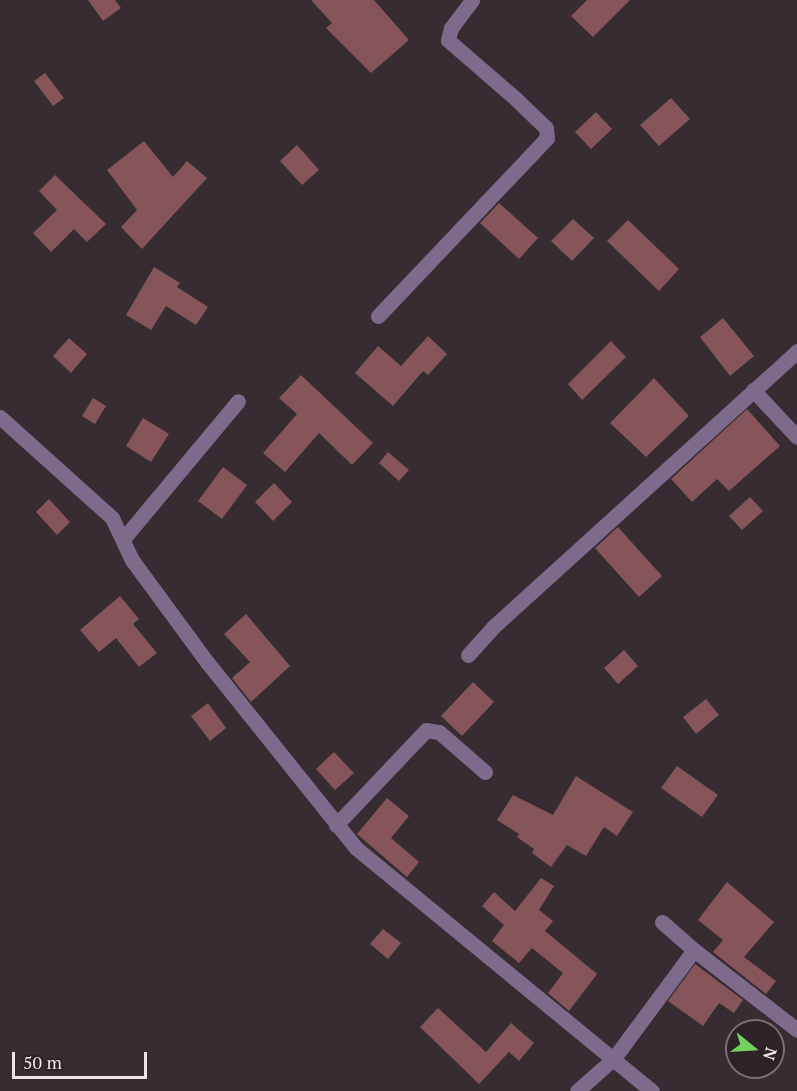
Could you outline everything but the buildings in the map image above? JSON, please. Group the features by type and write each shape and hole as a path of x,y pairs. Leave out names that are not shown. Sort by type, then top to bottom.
{"street":[{"path":"378,316 547,138 546,128 448,40 451,28 472,0"},
{"path":"468,655 493,627 651,488 797,351"},
{"path":"753,390 797,437"},
{"path":"124,538 238,401"},
{"path":"0,417 112,518 124,538 132,560 207,662 356,848 652,1091"},
{"path":"336,825 426,730 439,732 485,772"},
{"path":"662,922 694,950 797,1030"},
{"path":"577,1091 614,1058 694,950"}]}
